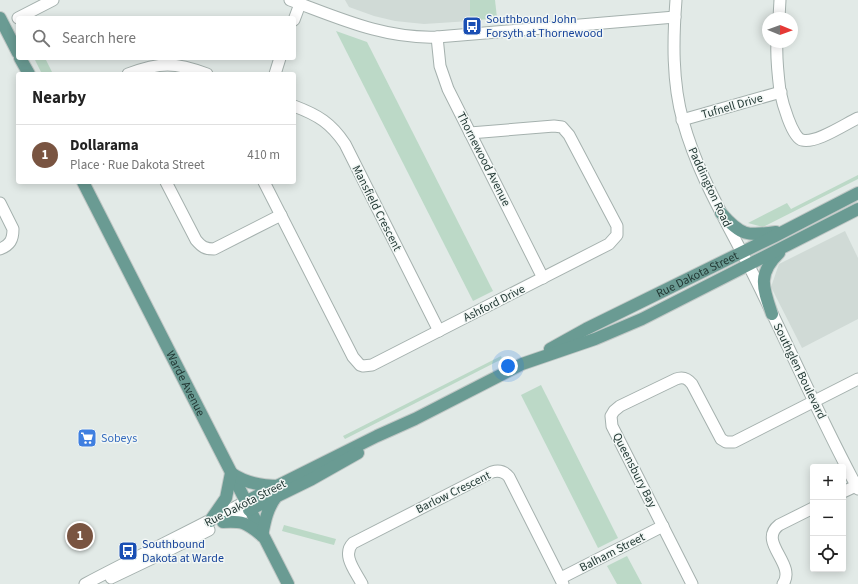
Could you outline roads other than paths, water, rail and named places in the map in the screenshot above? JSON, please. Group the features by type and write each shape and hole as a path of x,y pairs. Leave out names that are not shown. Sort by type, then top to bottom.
{"main road":[{"path":"1,24 16,50"},
{"path":"21,60 28,72"},
{"name":"Warde Avenue","path":"84,184 262,536 288,584"},
{"name":"Rue Dakota Street","path":"537,358 556,344 742,253 858,193"},
{"name":"Rue Dakota Street","path":"247,506 342,463 405,424 510,370 537,358 595,339 642,319 858,209"},
{"path":"721,213 735,228 747,234 785,231"},
{"path":"772,314 764,287 764,275 768,264 785,246"},
{"path":"210,521 226,498 231,473 254,484 278,491 266,516 262,536 243,522 223,522"}],"street":[{"path":"22,16 53,0"},
{"name":"Paddington Road","path":"676,0 675,74 682,120 697,162 742,253"},
{"path":"779,12 780,0"},
{"path":"294,16 295,2 377,31 406,37 437,37 675,17"},
{"path":"1,24 16,19"},
{"name":"Thornewood Avenue","path":"437,37 438,53 444,78 543,278"},
{"path":"777,48 781,92 794,132 799,139 816,139 858,118"},
{"path":"275,72 279,60"},
{"path":"133,72 164,65 182,66 201,72"},
{"name":"Tufnell Drive","path":"682,120 781,92"},
{"name":"Mansfield Crescent","path":"296,107 324,120 342,138 439,331"},
{"name":"Ashford Drive","path":"265,184 353,358 360,365 372,365 609,244 617,235 616,226 569,134 562,127 554,126 470,133"},
{"path":"167,184 196,240 200,246 205,249 214,249 281,215"},
{"path":"0,203 13,229 13,233 11,242 7,246 0,249"},
{"name":"Southglen Boulevard","path":"742,253 857,487"},
{"name":"Queensbury Bay","path":"692,584 664,526 612,426 611,416 617,408 676,378 687,378 695,388 721,439 726,442 732,442 814,401"},
{"path":"814,401 858,379"},
{"name":"Barlow Crescent","path":"362,584 348,557 348,549 353,543 492,472 499,471 506,473 509,477 562,581"},
{"path":"846,491 857,487"},
{"name":"Rue Dakota Street","path":"85,584 122,563 210,521 247,506"},
{"name":"Rue Dakota Street","path":"100,584 223,522 247,506"},
{"path":"783,584 786,580 787,573 773,543 773,533 775,528 779,525 810,510"},
{"name":"Balham Street","path":"562,581 664,526"}],"place":[{"name":"Southbound John Forsyth at Thornewood","path":"472,26"},
{"name":"Sobeys","path":"87,438"},
{"name":"Dollarama","path":"80,536"},
{"name":"Southbound Dakota at Warde","path":"128,551"}]}
